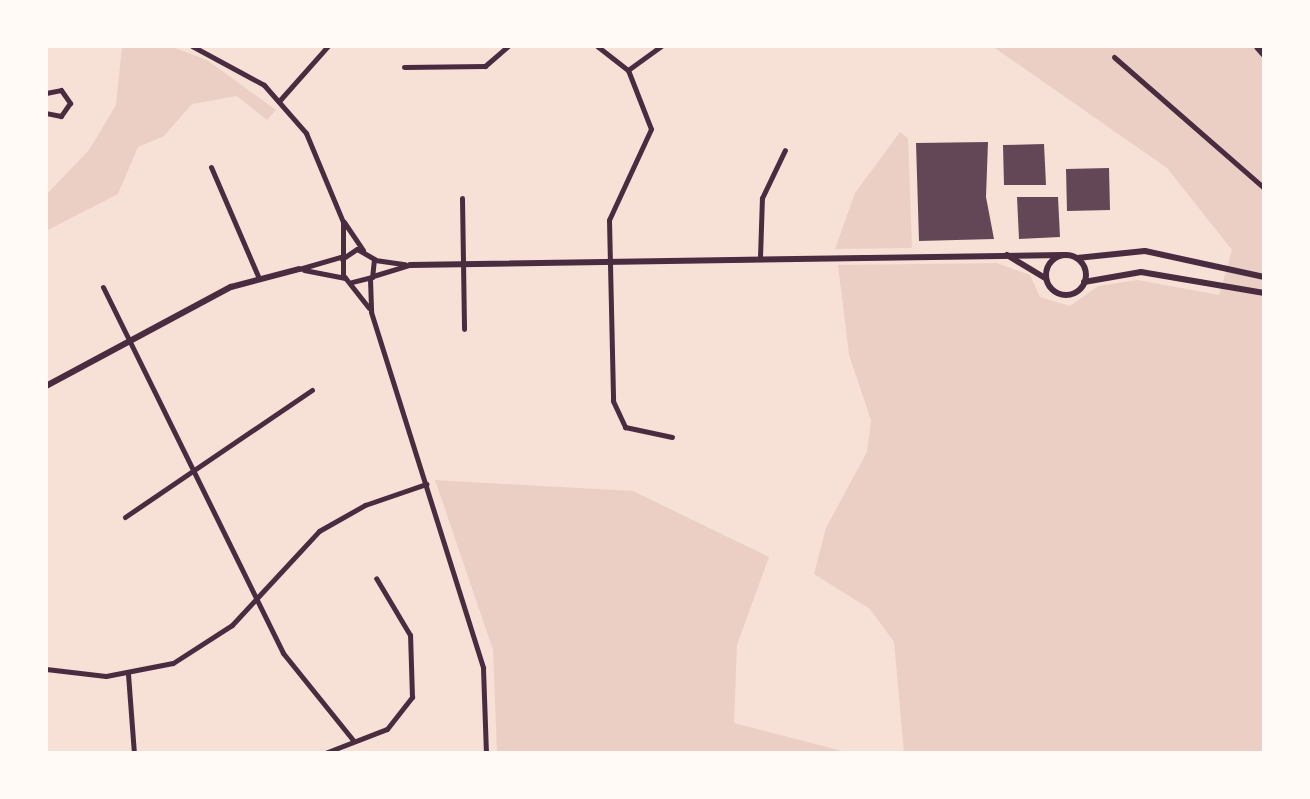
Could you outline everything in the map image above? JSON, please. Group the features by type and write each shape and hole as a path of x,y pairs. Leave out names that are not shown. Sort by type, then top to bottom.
{"highway":[{"path":"1258,46 1264,53"}],"street":[{"path":"192,46 244,70 280,100 316,148 343,222 363,250 374,259 410,265 1004,254 1077,258 1145,251 1264,277"},
{"path":"280,100 328,46"},
{"path":"404,67 485,66 508,46"},
{"path":"597,46 628,70 651,129 615,198 608,261 616,416 636,433 672,437"},
{"path":"628,70 661,46"},
{"path":"1114,57 1264,188"},
{"path":"46,93 61,90 70,103 61,116 46,113"},
{"path":"760,257 762,198 785,150"},
{"path":"211,167 258,276"},
{"path":"462,198 464,329"},
{"path":"343,222 345,278"},
{"path":"46,386 131,345 258,276 299,269 363,250"},
{"path":"1004,254 1046,279 1061,294 1084,282 1141,272 1264,293"},
{"path":"1046,279 1049,263 1063,255"},
{"path":"1077,258 1084,282"},
{"path":"371,312 374,259"},
{"path":"352,282 410,265"},
{"path":"299,269 352,282 371,312 483,668 486,753"},
{"path":"103,287 256,601 302,682 365,753"},
{"path":"125,517 193,474 312,390"},
{"path":"46,669 128,674 197,650 256,601 319,531 426,484"},
{"path":"325,753 356,743 400,719 414,684 410,635 376,578"},
{"path":"128,674 134,753"}],"shaded area":[{"path":"122,46 170,46 207,60 276,110 267,120 237,96 192,104 164,136 138,147 118,194 46,231 46,195 89,150 116,105"},
{"path":"992,46 1264,46 1264,753 904,753 894,642 870,609 814,574 826,528 867,452 871,420 849,355 838,265 997,263 1030,275 1040,297 1070,306 1098,286 1138,280 1219,295 1232,250 1167,168"},
{"path":"900,132 908,138 912,248 835,249 855,193"},
{"path":"435,480 633,491 769,557 737,645 734,723 850,753 497,753 493,650"}],"building":[{"path":"988,142 986,197 994,239 919,241 916,143"},
{"path":"1044,144 1046,185 1004,185 1003,145"},
{"path":"1109,168 1110,210 1067,211 1066,169"},
{"path":"1017,197 1058,197 1060,237 1019,239"}]}
